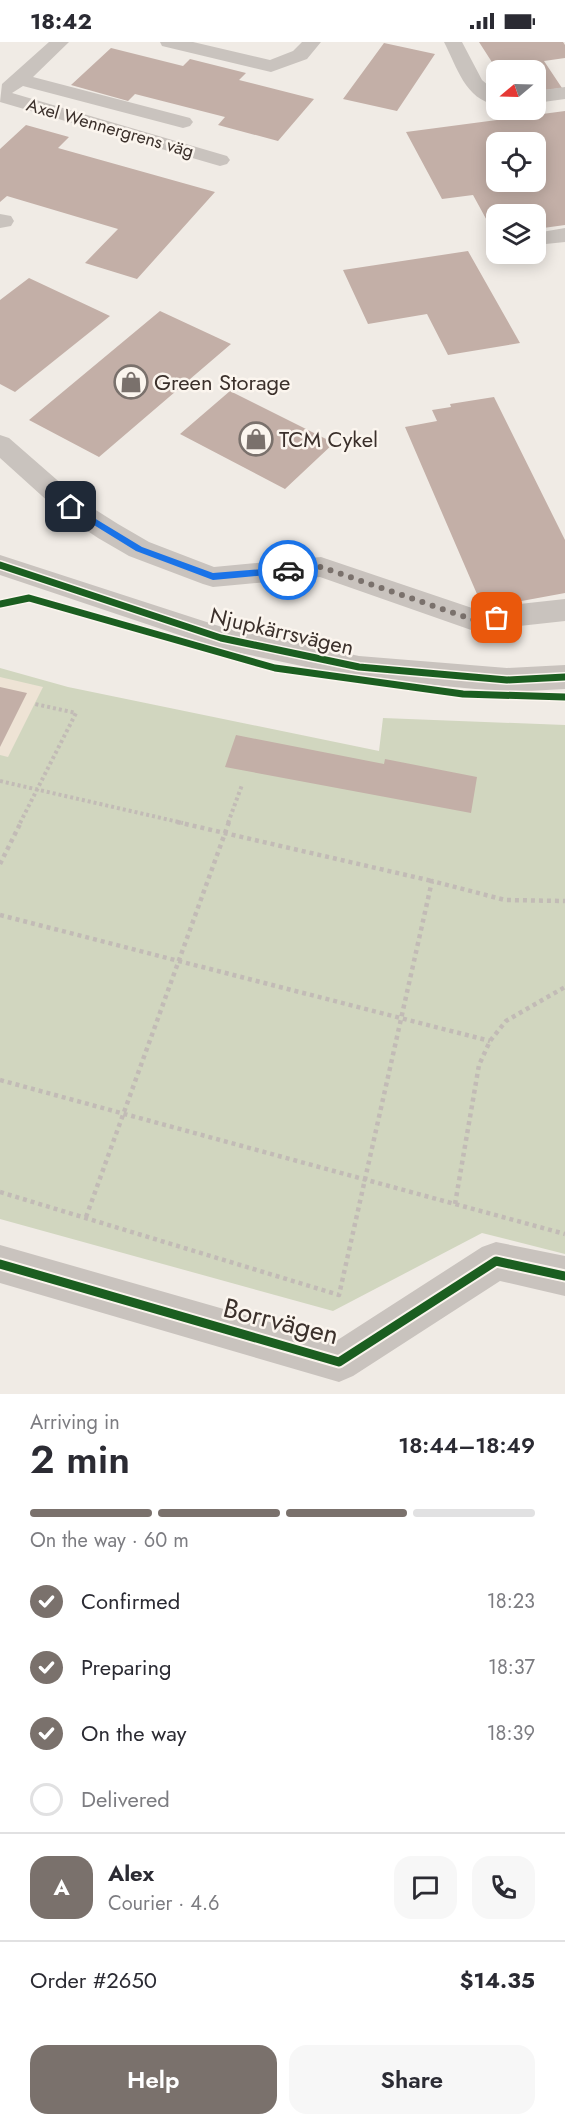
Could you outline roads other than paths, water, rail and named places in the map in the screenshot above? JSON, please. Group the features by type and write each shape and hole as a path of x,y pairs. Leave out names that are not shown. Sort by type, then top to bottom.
{"street":[{"path":"0,96 60,42"},
{"path":"169,42 271,66 300,54 312,42"},
{"path":"453,42 477,87 486,96"},
{"path":"20,79 183,123"},
{"path":"546,96 565,93"},
{"name":"Axel Wennergrens väg","path":"0,96 220,159"},
{"path":"546,238 565,235"},
{"path":"0,444 71,507 108,531 139,549 213,577 321,567 474,620 565,610"},
{"name":"Njupkärrsvägen","path":"0,566 221,638 358,667 507,680 565,677"},
{"name":"Borrvägen","path":"0,1264 339,1362 496,1261 565,1276"}],"place":[{"name":"Green Storage","path":"131,382"},
{"name":"TCM Cykel","path":"256,439"}]}
